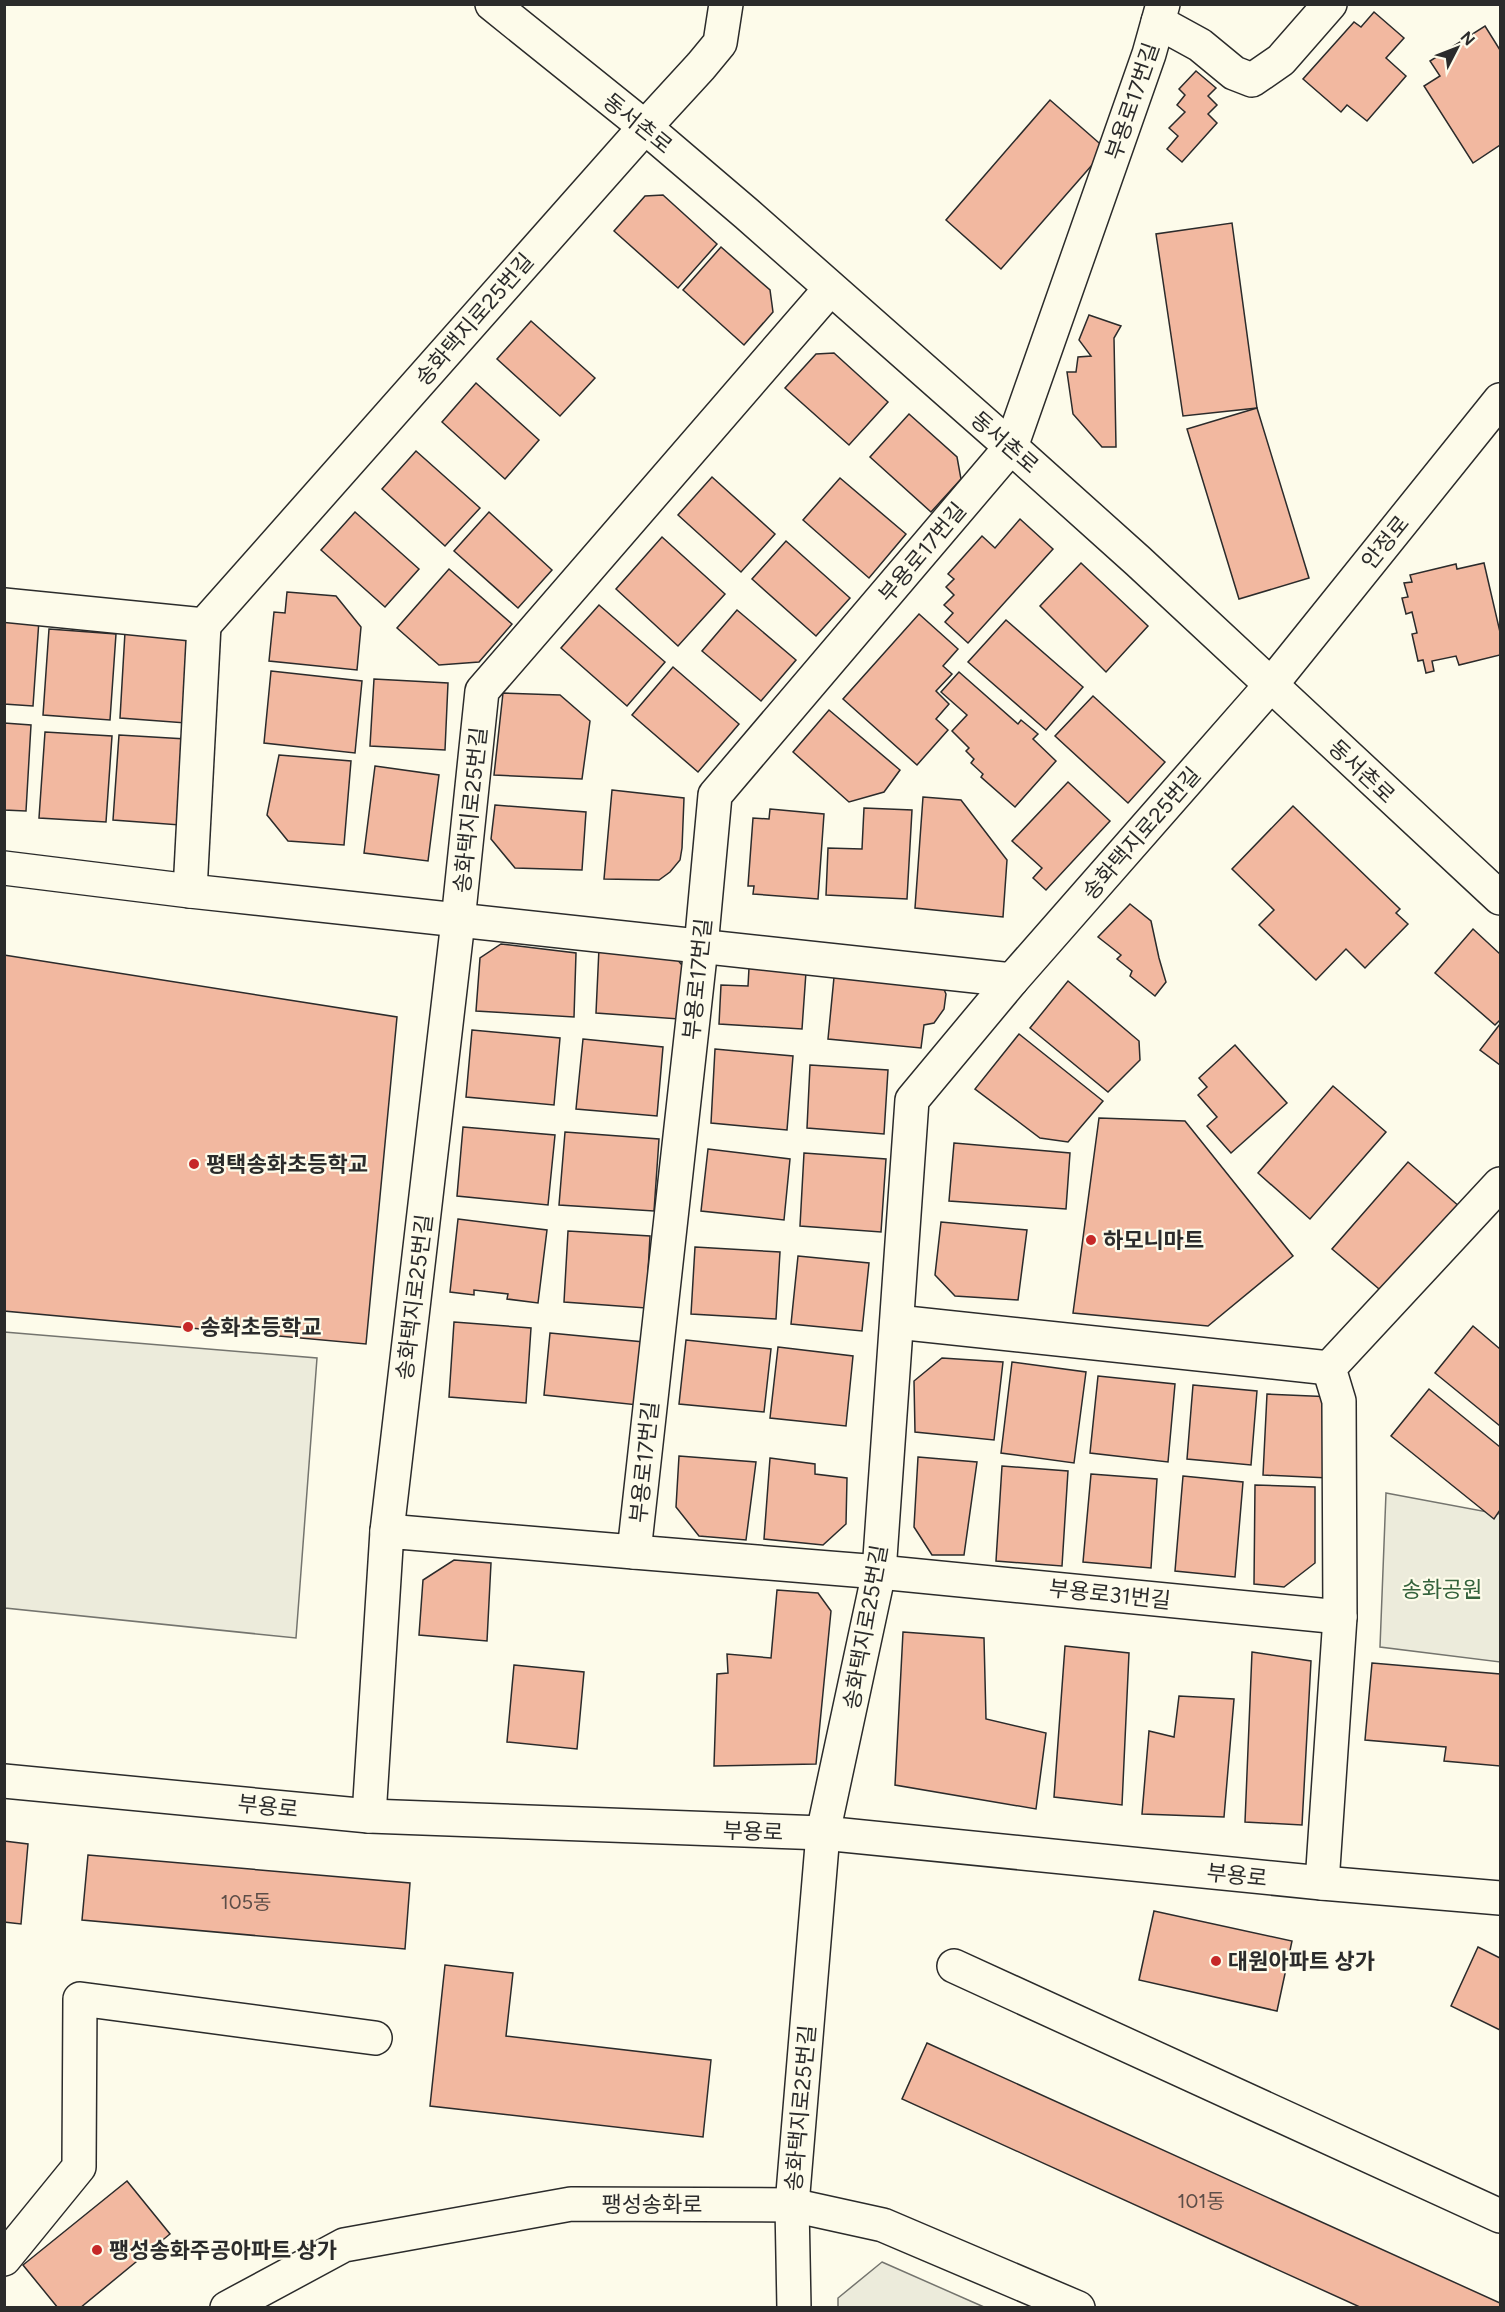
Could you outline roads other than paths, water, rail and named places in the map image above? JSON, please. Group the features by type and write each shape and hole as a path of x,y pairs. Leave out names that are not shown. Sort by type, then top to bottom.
{"street":[{"name":"동서촌로","path":"492,4 645,127 747,214 1011,447 1138,561 1500,898"},
{"name":"송화택지로25번길","path":"204,625 701,66 720,43 726,4"},
{"path":"1161,13 1234,73 1252,80 1281,60 1330,4"},
{"name":"부용로17번길","path":"387,1531 634,1552 701,947 715,795 1011,447 1149,54 1161,13"},
{"name":"송화택지로25번길","path":"387,1531 458,921 482,691 830,289"},
{"name":"안정로","path":"1270,686 1500,400"},
{"path":"4,605 204,625 190,891"},
{"name":"송화택지로25번길","path":"794,2307 792,2205 823,1833 879,1572 912,1100 1012,980 1270,686"},
{"name":"송화택지로25번길","path":"4,868 458,921 1012,980"},
{"path":"1329,1368 1500,1184"},
{"path":"897,1322 1329,1368"},
{"path":"1322,1883 1340,1617 1339,1401 1329,1368"},
{"path":"369,1816 387,1531"},
{"name":"부용로31번길","path":"634,1552 879,1572 1340,1617"},
{"name":"부용로","path":"4,1781 369,1816 823,1833 1322,1883 1500,1898"},
{"path":"954,1966 1500,2216"},
{"path":"4,2259 79,2167 80,1999 375,2038"},
{"name":"팽성송화로","path":"227,2307 344,2245 571,2204 792,2205 883,2225 1078,2307"}],"place":[{"name":"평택송화초등학교","path":"194,1164"},
{"name":"하모니마트","path":"1091,1240"},
{"name":"송화초등학교","path":"188,1327"},
{"name":"대원아파트 상가","path":"1216,1961"},
{"name":"팽성송화주공아파트 상가","path":"97,2250"}],"park label":[{"name":"송화공원","path":"1442,1589"}]}
